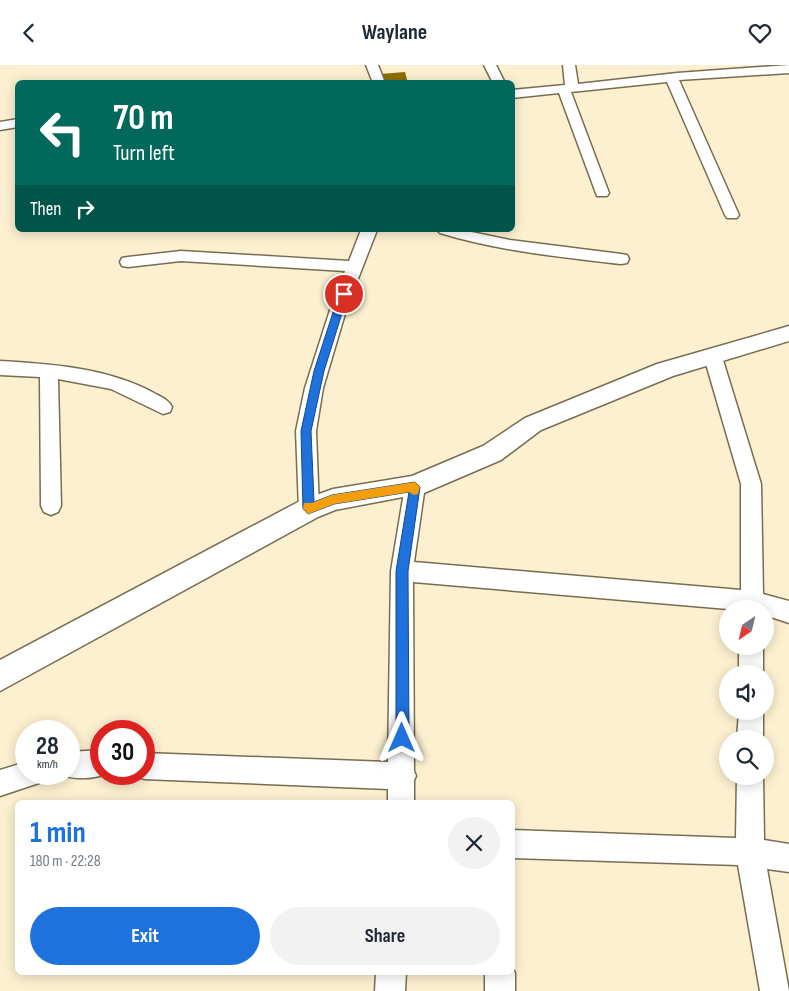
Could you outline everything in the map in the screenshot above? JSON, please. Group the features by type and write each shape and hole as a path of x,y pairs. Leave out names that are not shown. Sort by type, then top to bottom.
{"street":[{"path":"372,65 378,80"},
{"path":"490,65 497,80"},
{"path":"570,65 568,88 602,193"},
{"path":"786,65 789,69"},
{"path":"515,94 673,73 789,69"},
{"path":"673,73 732,215"},
{"path":"0,126 15,124"},
{"path":"308,509 306,431 314,388 328,338 368,232"},
{"path":"452,232 495,241 621,259"},
{"path":"128,262 181,256 354,266"},
{"path":"0,677 308,509 332,500 415,487 492,453 533,424 666,369 713,357 789,333"},
{"path":"713,357 751,484 752,600"},
{"path":"0,368 49,372 96,379 129,389 163,407"},
{"path":"49,372 51,506"},
{"path":"402,800 402,571 415,487"},
{"path":"402,571 719,602"},
{"path":"774,609 789,612"},
{"path":"155,766 403,776"},
{"path":"0,783 15,778"},
{"path":"750,785 750,852 775,991"},
{"path":"515,844 750,852 789,858"},
{"path":"390,991 392,975"},
{"path":"500,975 500,991"}],"building":[{"path":"405,72 407,80 382,80 380,74"}],"slow traffic":[{"path":"308,507 308,509 332,500 415,487 414,491"}],"route":[{"path":"344,294 328,338 314,388 306,431 308,509 332,500 415,487 402,571 402,738"}]}
